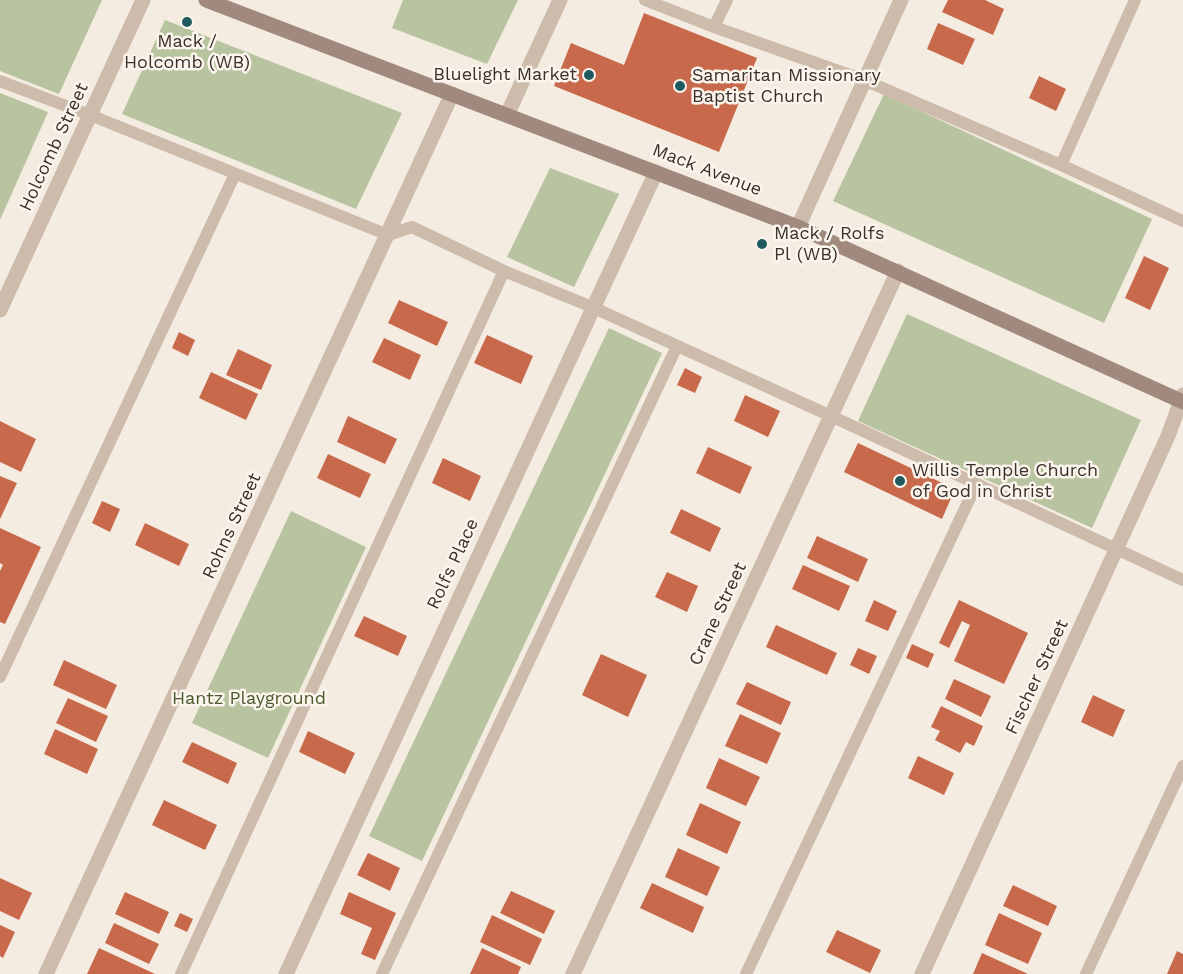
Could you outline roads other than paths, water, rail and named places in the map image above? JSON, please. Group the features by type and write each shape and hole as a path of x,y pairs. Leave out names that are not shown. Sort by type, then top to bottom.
{"main road":[{"name":"Mack Avenue","path":"210,1 798,227 1182,399"}],"street":[{"name":"Holcomb Street","path":"0,310 143,0"},
{"path":"507,115 560,0"},
{"path":"798,227 901,0"},
{"name":"Rohns Street","path":"46,974 452,94"},
{"name":"Rolfs Place","path":"286,974 656,172"},
{"name":"Crane Street","path":"573,974 898,271"},
{"name":"Fischer Street","path":"922,974 1168,436 1182,399"}],"lane":[{"path":"645,0 864,80 1183,220"},
{"path":"714,27 727,0"},
{"path":"1061,165 1135,0"},
{"path":"0,81 388,235 412,227 504,271 592,307 831,416 1183,580"},
{"path":"0,677 235,174"},
{"path":"181,974 504,271"},
{"path":"382,974 677,346"},
{"path":"746,974 977,483"},
{"path":"1086,974 1183,766"}],"place":[{"name":"Mack / Holcomb (WB)","path":"187,22"},
{"name":"Bluelight Market","path":"589,75"},
{"name":"Samaritan Missionary Baptist Church","path":"680,86"},
{"name":"Mack / Rolfs Pl (WB)","path":"762,244"},
{"name":"Willis Temple Church of God in Christ","path":"900,481"}],"park label":[{"name":"Hantz Playground","path":"249,699"}]}
